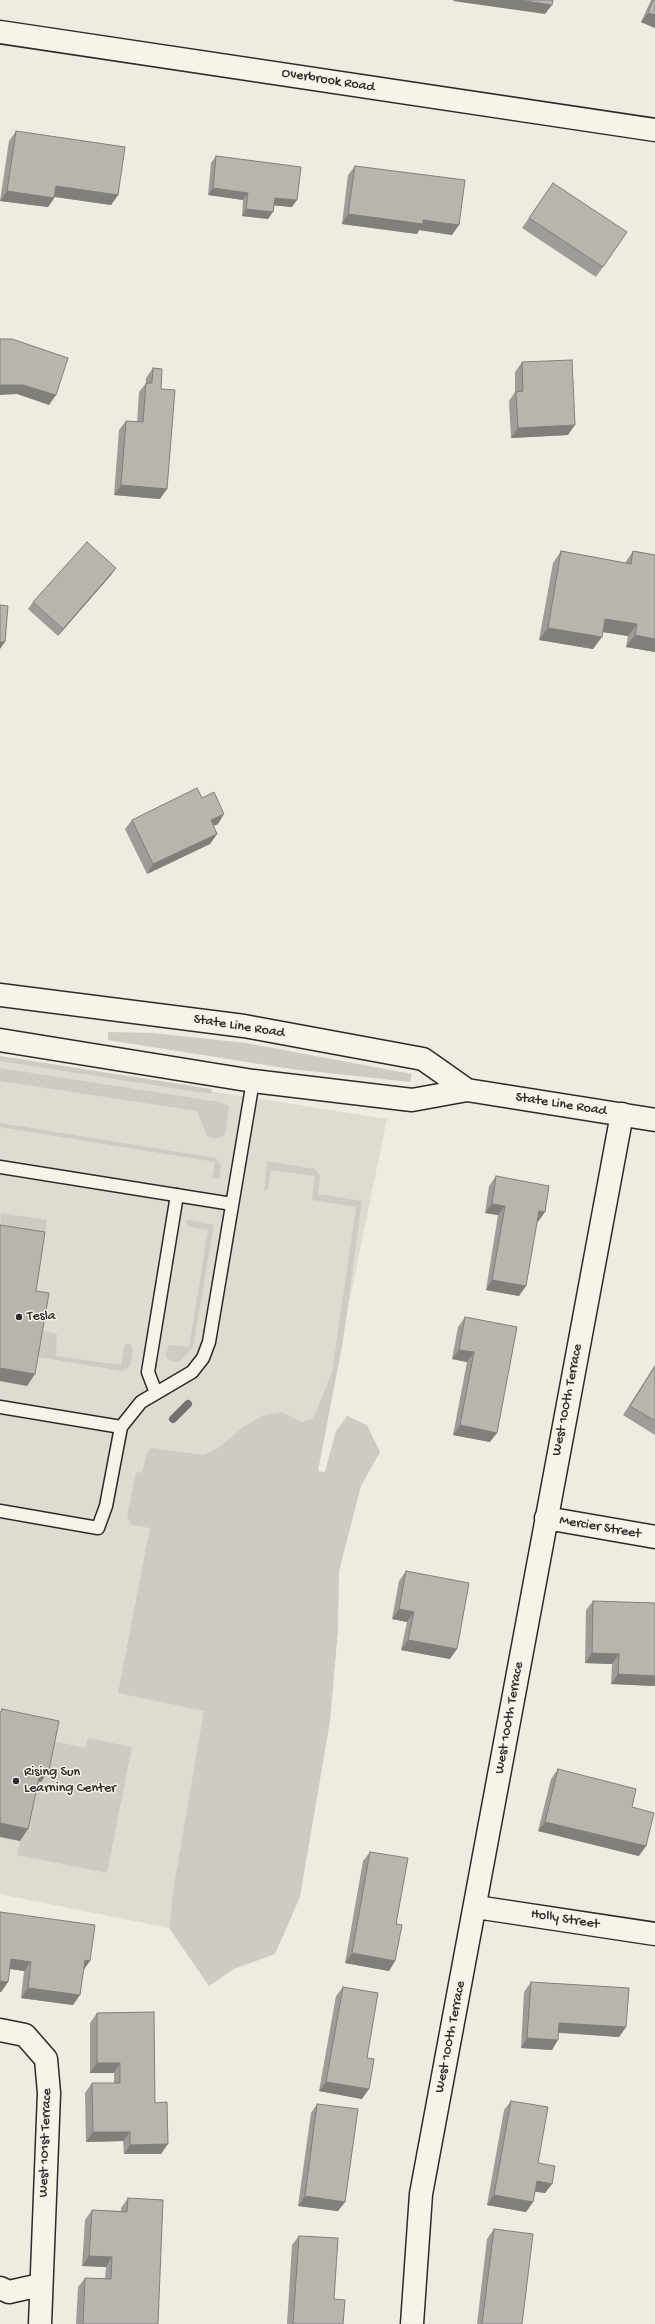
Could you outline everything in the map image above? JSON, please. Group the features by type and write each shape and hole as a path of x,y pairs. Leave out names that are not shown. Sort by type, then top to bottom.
{"street":[{"name":"Overbrook Road","path":"0,32 655,130"},
{"name":"State Line Road","path":"0,995 244,1026 423,1059 467,1090"},
{"name":"State Line Road","path":"0,1040 253,1081 412,1100 467,1090 655,1120"},
{"name":"West 100th Terrace","path":"412,2324 421,2194 476,1907 546,1518 622,1114"},
{"name":"Mercier Street","path":"546,1518 655,1537"},
{"name":"Holly Street","path":"476,1907 655,1934"},
{"name":"West 101st Terrace","path":"0,2030 25,2035 46,2059 49,2093 40,2285 40,2324"},
{"path":"0,2288 9,2292 40,2285"}],"lane":[{"path":"0,1511 98,1528 106,1506 121,1427 141,1402 192,1372 203,1358 209,1342 253,1081"},
{"path":"0,1167 232,1204"},
{"path":"156,1393 148,1372 177,1195"},
{"path":"0,1407 121,1427"}],"shaded area":[{"path":"108,1032 153,1033 246,1043 412,1074 410,1082 291,1069 108,1040"},
{"path":"0,1056 212,1089 211,1094 0,1061"},
{"path":"0,1058 387,1119 314,1473 239,1577 169,1928 0,1894"},
{"path":"0,1068 219,1102 229,1106 225,1135 216,1139 207,1136 197,1111 0,1081"},
{"path":"0,1123 215,1158 221,1165 219,1179 212,1178 215,1162 0,1127"},
{"path":"267,1161 315,1169 320,1175 318,1194 362,1201 343,1341 318,1471 325,1472 336,1431 347,1416 367,1425 380,1452 361,1486 339,1571 338,1630 330,1721 300,1897 275,1954 234,1969 209,1986 169,1928 174,1885 204,1711 118,1693 150,1528 131,1525 127,1517 136,1472 142,1473 146,1456 151,1448 204,1455 218,1448 242,1428 262,1416 281,1412 302,1422 313,1419 332,1373 356,1207 313,1200 315,1176 271,1170 268,1189 264,1192"},
{"path":"1,1213 47,1220 41,1260 34,1259 0,1239"},
{"path":"189,1220 214,1225 193,1347 180,1361 173,1362 166,1357 168,1345 189,1347 208,1230 190,1227 185,1222"},
{"path":"37,1329 57,1334 56,1356 121,1365 125,1344 130,1344 133,1348 131,1364 127,1369 122,1371 32,1356"},
{"path":"88,1738 132,1747 107,1873 17,1855 32,1781 49,1740 85,1748"}],"building":[{"path":"519,0 553,0 552,5"},
{"path":"653,0 655,0 655,15 648,13"},
{"path":"16,131 125,147 118,195 56,186 54,198 7,191"},
{"path":"216,156 301,167 297,200 275,198 273,212 246,209 248,193 213,188"},
{"path":"355,166 465,180 459,225 423,220 423,224 348,214"},
{"path":"553,183 627,232 603,267 529,218"},
{"path":"0,339 12,339 68,358 56,395 23,385 0,385"},
{"path":"572,360 575,425 518,428 516,392 523,391 522,362"},
{"path":"153,368 162,369 161,389 175,390 167,489 121,485 126,421 143,422 146,383 152,383"},
{"path":"87,542 116,568 63,629 33,602"},
{"path":"561,551 631,564 633,551 655,555 655,639 635,635 637,624 605,619 602,637 548,628"},
{"path":"0,605 8,606 5,642 0,642"},
{"path":"197,788 202,798 214,792 224,814 211,820 217,834 153,864 132,820"},
{"path":"496,1176 549,1186 545,1212 539,1211 526,1286 492,1280 505,1206 492,1204"},
{"name":"Tesla","path":"0,1225 45,1232 36,1291 49,1293 35,1374 0,1368"},
{"path":"465,1317 517,1327 497,1433 460,1425 474,1352 459,1350"},
{"path":"655,1366 655,1421 630,1406"},
{"path":"406,1571 469,1583 457,1649 408,1640 414,1612 399,1609"},
{"path":"593,1601 655,1603 655,1676 618,1674 619,1654 592,1653"},
{"name":"Rising Sun Learning Center","path":"2,1709 59,1721 49,1770 41,1769 28,1829 0,1823 0,1712"},
{"path":"558,1769 636,1789 632,1807 654,1813 646,1846 545,1822"},
{"path":"370,1852 408,1858 396,1924 402,1925 395,1961 352,1953"},
{"path":"0,1912 95,1925 90,1961 85,1960 80,1995 28,1988 31,1962 11,1959 8,1982 0,1981"},
{"path":"531,1982 629,1988 626,2027 559,2023 558,2040 527,2038"},
{"path":"343,1987 378,1993 367,2058 374,2059 369,2089 326,2082"},
{"path":"154,2012 155,2103 167,2102 168,2144 130,2145 130,2132 93,2132 92,2083 120,2083 120,2063 97,2063 97,2013"},
{"path":"511,2101 548,2107 538,2163 555,2166 552,2184 537,2181 533,2202 494,2195"},
{"path":"317,2104 358,2109 345,2202 305,2196"},
{"path":"128,2198 163,2200 158,2324 83,2324 85,2278 111,2279 112,2257 89,2256 92,2210 127,2212"},
{"path":"494,2229 533,2234 522,2324 482,2324"},
{"path":"299,2236 338,2238 334,2299 345,2300 343,2324 293,2324"}],"waterway":[{"path":"173,1419 188,1404"}],"place":[{"name":"Tesla","path":"19,1317"},
{"name":"Rising Sun Learning Center","path":"16,1781"}]}
